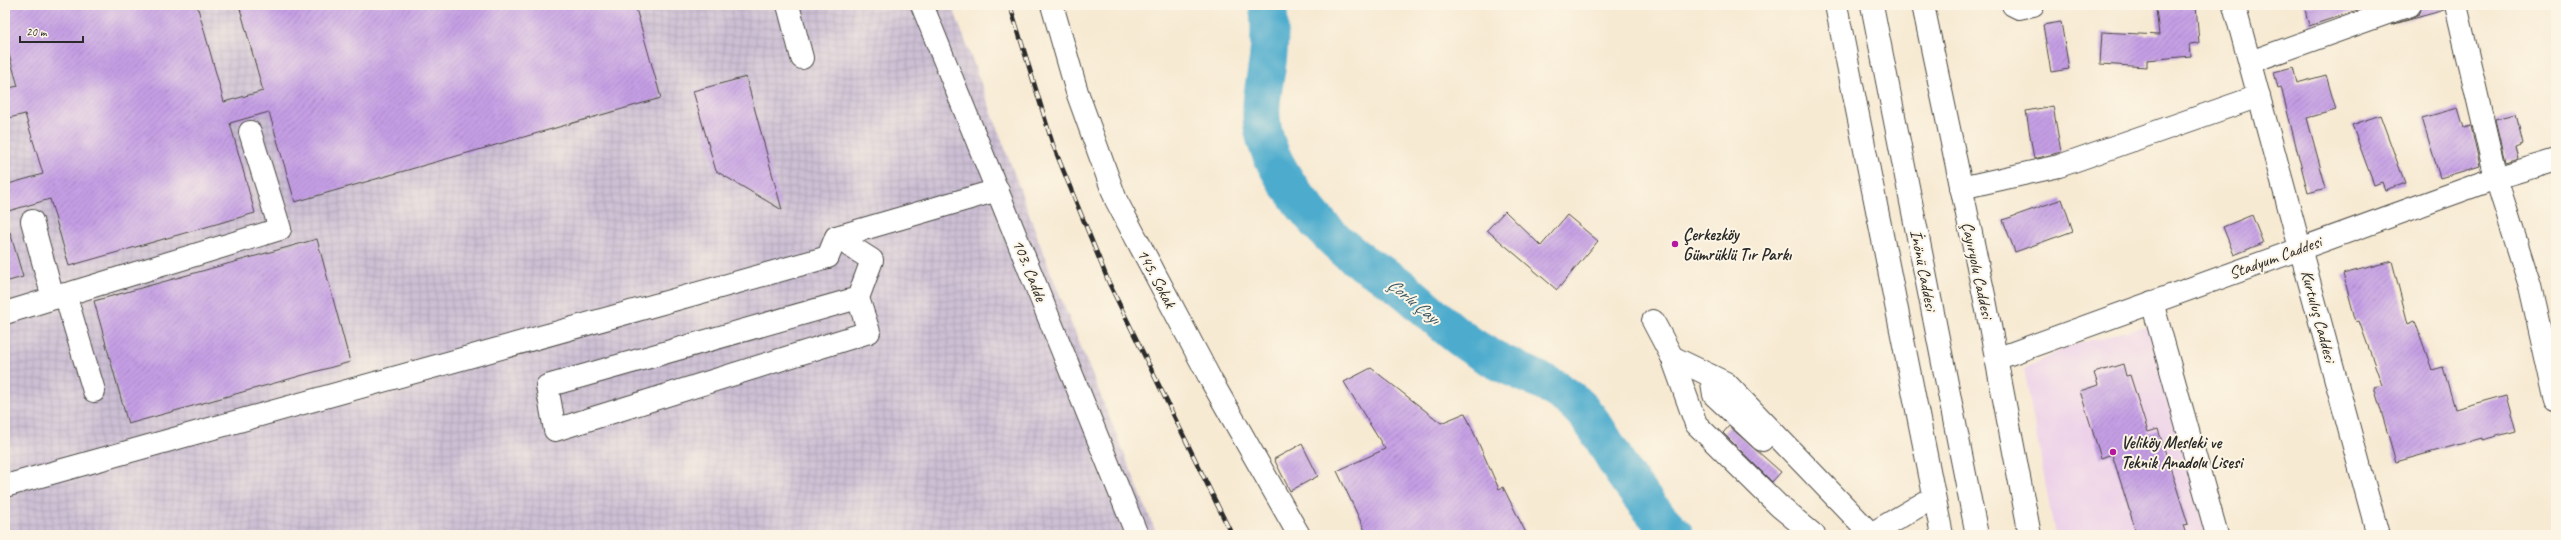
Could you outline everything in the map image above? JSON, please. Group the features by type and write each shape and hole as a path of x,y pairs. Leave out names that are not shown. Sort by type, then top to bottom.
{"street":[{"path":"788,5 802,58"},
{"name":"103. Cadde","path":"922,5 1138,535"},
{"name":"145. Sokak","path":"1052,5 1077,92 1116,200 1212,382 1299,535"},
{"path":"1836,5 1942,535"},
{"name":"İnönü Caddesi","path":"1872,5 1977,535"},
{"name":"Çayıryolu Caddesi","path":"1923,5 1996,359 2030,535"},
{"path":"2013,5 2019,8 2033,5"},
{"name":"Kurtuluş Caddesi","path":"2234,5 2378,535"},
{"path":"2250,62 2410,5"},
{"path":"2456,5 2496,178 2530,286 2556,402"},
{"path":"1961,188 2059,166 2259,96"},
{"path":"5,313 280,229 250,132"},
{"name":"Stadyum Caddesi","path":"1996,359 2496,178 2556,160"},
{"path":"836,237 998,190"},
{"path":"32,221 94,391"},
{"path":"836,237 872,260 858,298 869,332 555,430 547,386 858,298"},
{"path":"5,486 828,257 836,237"},
{"path":"2152,302 2217,535"},
{"path":"1653,321 1672,357 1696,424 1779,506 1814,535"},
{"path":"1672,357 1726,383 1790,447 1841,505 1871,534 1934,497"}],"shaded area":[{"path":"5,5 952,5 1051,273 1157,535 5,535"},
{"name":"Veliköy Mesleki ve Teknik Anadolu Lisesi","path":"2149,325 2212,535 2055,535 2024,369 2069,346"}],"building":[{"path":"5,5 197,5 224,102 263,91 239,5 635,5 661,98 295,202 269,112 230,123 255,213 69,266 50,199 5,212 5,185 43,174 25,114 5,119 5,89 18,86 5,41"},
{"path":"2196,5 2199,43 2190,44 2191,56 2147,60 2147,67 2100,64 2102,32 2159,35 2156,9"},
{"path":"2304,5 2373,5 2309,26"},
{"path":"2422,5 2443,5 2444,10 2391,25 2415,17 2420,13"},
{"path":"2061,22 2069,69 2051,72 2043,25"},
{"path":"2293,67 2297,83 2326,75 2336,110 2307,118 2326,188 2308,193 2281,87 2278,88 2274,72"},
{"path":"746,77 782,210 716,171 693,91"},
{"path":"2053,106 2061,152 2034,159 2026,111"},
{"path":"2458,108 2464,128 2471,126 2480,166 2440,178 2422,118"},
{"path":"2516,114 2523,144 2515,147 2518,158 2505,162 2495,119"},
{"path":"2380,115 2405,183 2385,190 2382,182 2374,185 2352,125"},
{"path":"2062,199 2073,231 2015,252 2003,220"},
{"path":"1505,211 1541,246 1567,215 1598,241 1557,290 1487,230"},
{"path":"2252,215 2263,243 2234,255 2223,227"},
{"path":"10,232 23,277 5,282 5,233"},
{"path":"317,239 350,362 128,424 94,301"},
{"path":"2392,261 2408,324 2415,321 2432,370 2443,367 2455,409 2506,395 2516,431 2482,440 2482,438 2396,462 2374,387 2382,385 2359,321 2356,322 2343,274"},
{"path":"2123,364 2126,376 2130,375 2148,432 2158,429 2188,524 2183,525 2186,535 2137,535 2112,454 2101,458 2080,391 2098,385 2094,373"},
{"path":"1371,368 1441,423 1465,413 1499,489 1503,487 1527,535 1367,535 1337,471 1385,449 1344,382"},
{"path":"1729,426 1781,472 1772,482 1723,433"},
{"path":"1302,444 1318,476 1290,491 1274,459"}],"waterway":[{"name":"Çorlu Çayı","path":"1268,5 1268,59 1262,94 1261,112 1263,130 1268,147 1276,165 1299,200 1341,246 1360,261 1397,284 1467,343 1489,357 1559,391 1579,407 1601,436 1637,492 1675,535"}],"railway":[{"path":"1010,5 1053,145 1109,283 1232,535"}],"place":[{"name":"Çerkezköy Gümrüklü Tır Parkı","path":"1675,244"},
{"name":"Veliköy Mesleki ve Teknik Anadolu Lisesi","path":"2113,452"}]}
